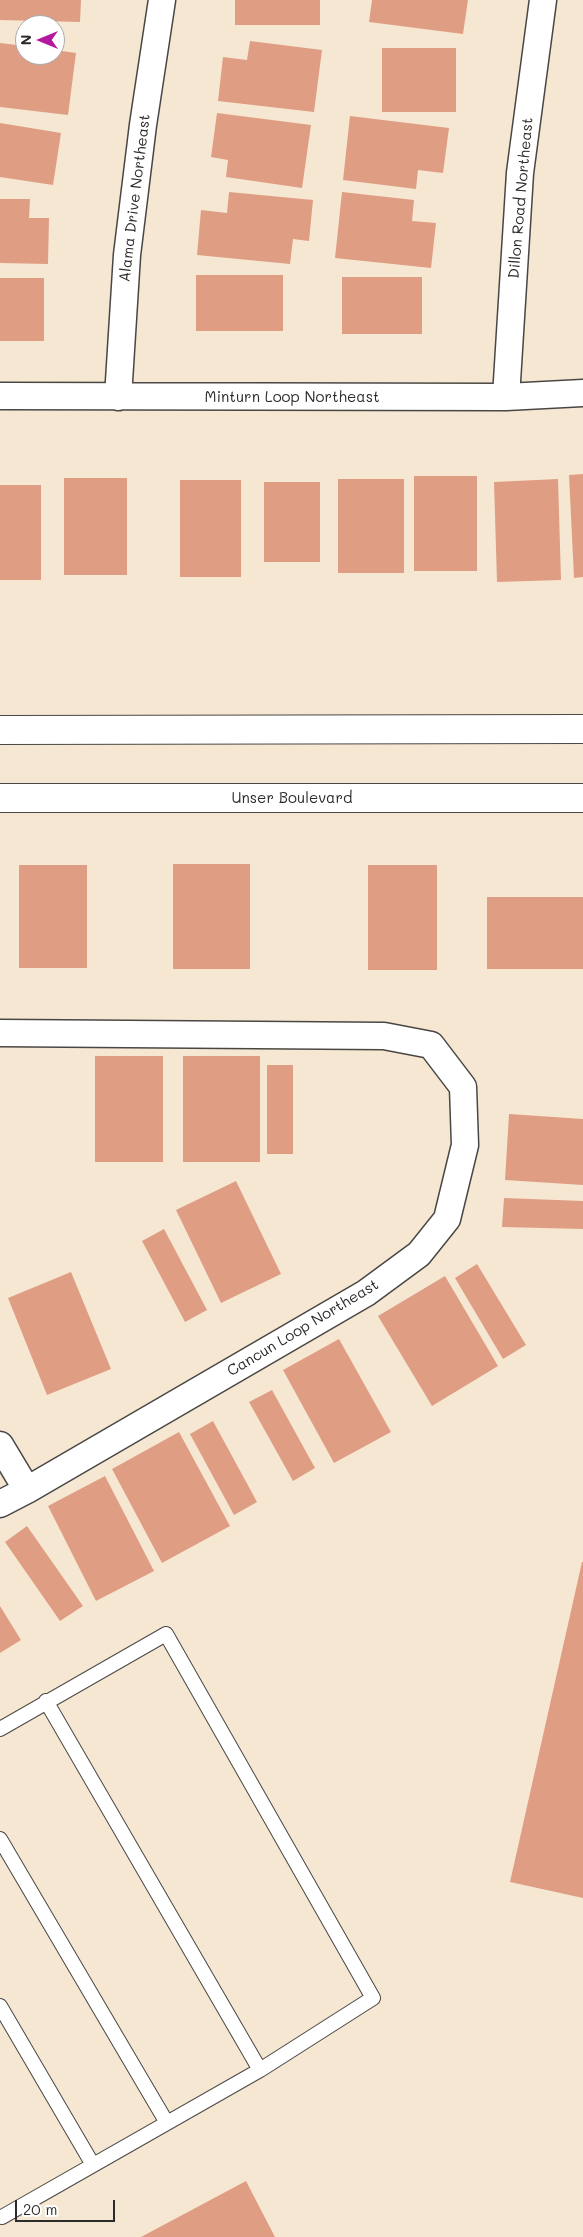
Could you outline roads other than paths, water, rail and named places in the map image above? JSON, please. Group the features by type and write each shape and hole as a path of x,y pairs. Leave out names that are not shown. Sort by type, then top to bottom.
{"main road":[{"path":"0,730 583,729"},
{"name":"Unser Boulevard","path":"0,798 583,798"}],"street":[{"name":"Alama Drive Northeast","path":"118,397 127,256 143,125 162,0"},
{"name":"Dillon Road Northeast","path":"506,398 520,173 543,0"},
{"name":"Minturn Loop Northeast","path":"0,396 506,398 583,393"},
{"name":"Cancun Loop Northeast","path":"0,1033 384,1036 431,1045 463,1087 465,1145 447,1219 419,1254 366,1293 0,1504"},
{"path":"0,1446 27,1490"}],"lane":[{"path":"0,1729 166,1634 373,1998 260,2070 93,2166 1,2216"},
{"path":"46,1701 260,2070"},
{"path":"0,1839 167,2123"},
{"path":"0,2006 93,2166"}]}
